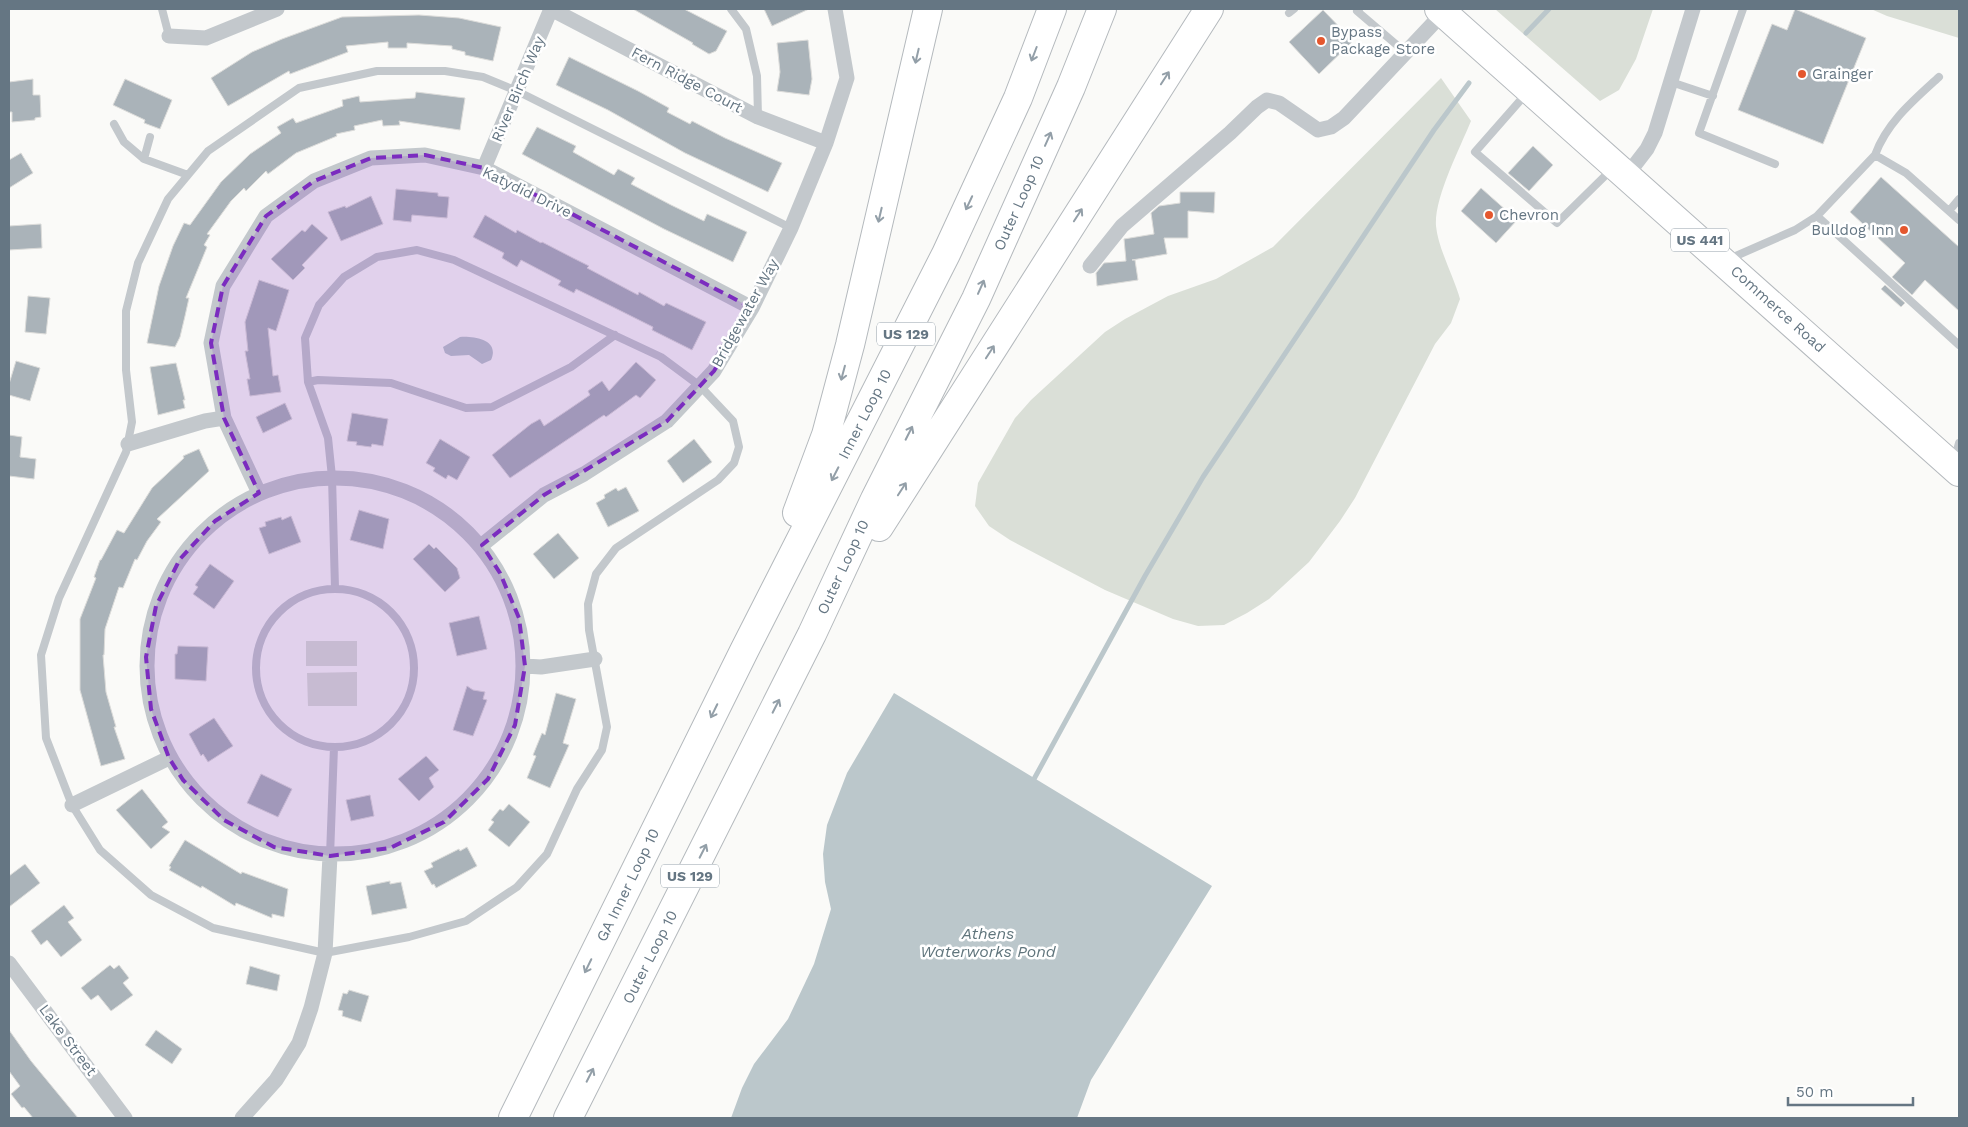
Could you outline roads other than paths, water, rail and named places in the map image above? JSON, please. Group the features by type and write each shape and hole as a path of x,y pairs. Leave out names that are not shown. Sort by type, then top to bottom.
{"highway":[{"path":"744,651 826,435 850,345 928,9"},
{"name":"Inner Loop 10","path":"744,651 946,254 1018,98 1052,9"},
{"name":"Outer Loop 10","path":"568,1118 812,634 875,499 976,299 1071,87 1102,9"},
{"path":"812,634 888,511 1210,9"},
{"name":"Commerce Road","path":"1441,11 1724,261 1957,460"},
{"name":"GA Inner Loop 10","path":"513,1118 744,651"}],"street":[{"path":"169,36 206,38 277,9"},
{"name":"Fern Ridge Court","path":"551,9 758,117 826,143"},
{"name":"River Birch Way","path":"484,168 551,9"},
{"name":"Bridgewater Way","path":"482,545 544,495 584,474 667,421 714,371 752,308 791,228 826,143 847,78 835,9"},
{"path":"1622,170 1652,141 1693,9"},
{"path":"1090,266 1122,226 1230,133 1257,107 1267,100 1273,101 1279,103 1318,130 1331,127 1344,118 1441,11"},
{"name":"Katydid Drive","path":"259,493 224,418 211,343 223,286 266,216 314,181 371,158 425,155 484,168 752,308"},
{"path":"128,444 205,421 224,418"},
{"path":"332,477 388,484 440,508 482,545 500,573 518,618 525,666 515,725 488,779 444,822 390,848 330,856 274,846 224,820 183,780 169,758 151,709 146,657 156,606 180,559 209,527 215,521 259,493 295,481 332,477"},
{"path":"525,666 541,667 595,659"},
{"path":"72,805 169,758"},
{"path":"242,1118 276,1080 299,1043 311,1008 325,953 330,856"},
{"name":"Lake Street","path":"9,963 125,1118"}],"lane":[{"path":"162,9 169,36"},
{"path":"731,9 746,29 756,76 758,117"},
{"path":"1743,9 1699,133 1775,164"},
{"path":"1357,10 1405,52"},
{"path":"335,588 332,477 328,438 308,382 304,338 319,305 344,277 377,257 417,250 454,260 661,356 700,386 733,421 739,446 734,463 718,480 616,548 596,574 588,604 589,630 607,727 602,750 577,789 547,854 517,887 466,921 408,937 325,953 213,928 151,896 100,850 72,805 46,738 41,655 59,598 128,444 132,422 126,370 126,311 138,263 168,199 208,151 299,88 377,71 445,71 483,77 517,91 791,228"},
{"path":"1724,261 1795,230 1817,216 1875,155 1880,142 1902,110 1939,77"},
{"path":"1671,82 1713,96"},
{"path":"1531,89 1475,152 1557,223 1622,170"},
{"path":"114,124 124,142 144,159 188,175"},
{"path":"144,159 150,137"},
{"path":"1875,155 1906,173 1959,220"},
{"path":"1949,211 1959,199"},
{"path":"1817,216 1959,345"},
{"path":"308,382 318,380 391,383 466,408 492,406 571,367 615,335"},
{"path":"335,588 359,592 382,603 400,620 411,643 415,668 410,692 399,715 381,732 359,744 334,747 307,742 283,728 266,707 257,681 257,654 266,628 284,607 308,593 335,588"},
{"path":"330,856 334,747"}],"water":[{"path":"460,337 472,337 489,344 493,353 491,360 482,364 469,355 451,356 445,353 443,347"},
{"name":"Athens Waterworks Pond","path":"894,693 1212,886 1091,1080 1077,1118 731,1118 742,1088 754,1064 788,1019 814,964 831,909 825,882 823,854 827,825 847,773"}],"waterway":[{"path":"1526,33 1549,9"},
{"path":"1034,779 1145,576 1203,477 1434,130 1469,83"}],"place":[{"name":"Bypass Package Store","path":"1321,41"},
{"name":"Grainger","path":"1802,74"},
{"name":"Chevron","path":"1489,215"},
{"name":"Bulldog Inn","path":"1904,230"}]}
